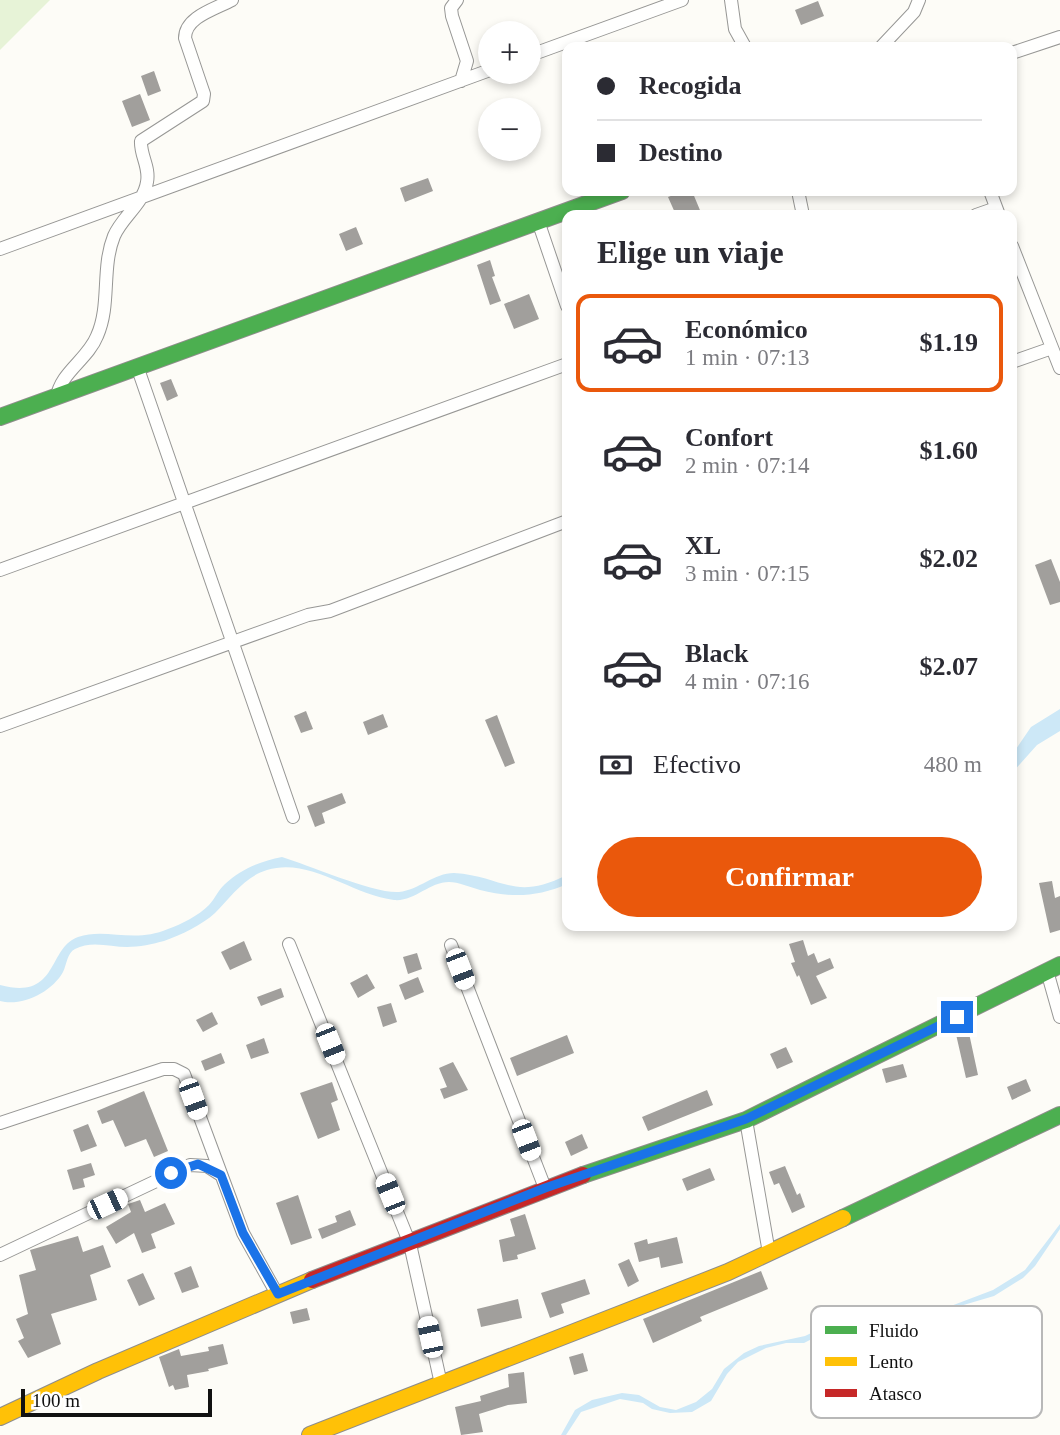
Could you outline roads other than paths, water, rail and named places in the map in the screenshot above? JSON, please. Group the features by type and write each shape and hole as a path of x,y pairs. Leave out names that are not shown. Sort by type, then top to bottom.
{"street":[{"path":"57,397 58,386 86,356 98,335 104,313 106,273 114,236 122,221 144,195 148,179 140,149 141,141 203,101 204,94 185,38 185,29 190,22 232,0"},
{"path":"457,0 452,8 452,16 467,61 461,81"},
{"path":"566,42 682,0"},
{"path":"731,0 735,29 742,42"},
{"path":"886,42 914,12 919,0"},
{"path":"1017,51 1060,37"},
{"path":"541,51 562,44"},
{"path":"0,249 478,75"},
{"path":"569,210 608,196"},
{"path":"0,417 562,212"},
{"path":"538,221 562,291"},
{"path":"1017,259 1060,368"},
{"path":"1017,360 1052,348"},
{"path":"0,570 562,366"},
{"path":"138,369 293,817"},
{"path":"0,726 308,615 330,611 562,523"},
{"path":"289,944 410,1244 441,1384"},
{"path":"451,945 545,1188"},
{"path":"0,1417 98,1371 278,1294 410,1244 545,1188 746,1119 1054,968 1060,1017"},
{"path":"0,1124 163,1069 174,1069 184,1074 243,1233 278,1294"},
{"path":"310,1435 695,1285 769,1253 1060,1115"},
{"path":"746,1119 769,1253"},
{"path":"0,1255 190,1165 207,1166 221,1175"}],"water":[{"path":"1060,709 1060,731 1037,745 1017,767 1017,748 1031,727"},
{"path":"282,857 358,884 399,892 454,873 520,887 549,883 562,877 562,886 546,892 514,895 491,893 449,882 435,885 408,898 394,900 378,897 315,872 283,867 267,870 245,882 215,913 184,933 141,946 81,946 70,953 63,972 44,992 18,1002 0,1001 0,985 19,988 33,986 50,971 68,943 78,937 88,934 143,935 173,927 205,909 223,886 259,863"},
{"path":"1060,1224 1060,1229 1035,1266 1023,1278 994,1296 951,1306 993,1290 1025,1270"},
{"path":"811,1333 811,1339 804,1343 786,1343 766,1348 738,1362 727,1374 711,1401 692,1412 670,1413 652,1409 643,1403 620,1399 581,1412 566,1435 561,1435 575,1410 592,1400 622,1393 639,1395 660,1407 676,1410 696,1402 712,1389 724,1369 744,1353 759,1346"}]}
